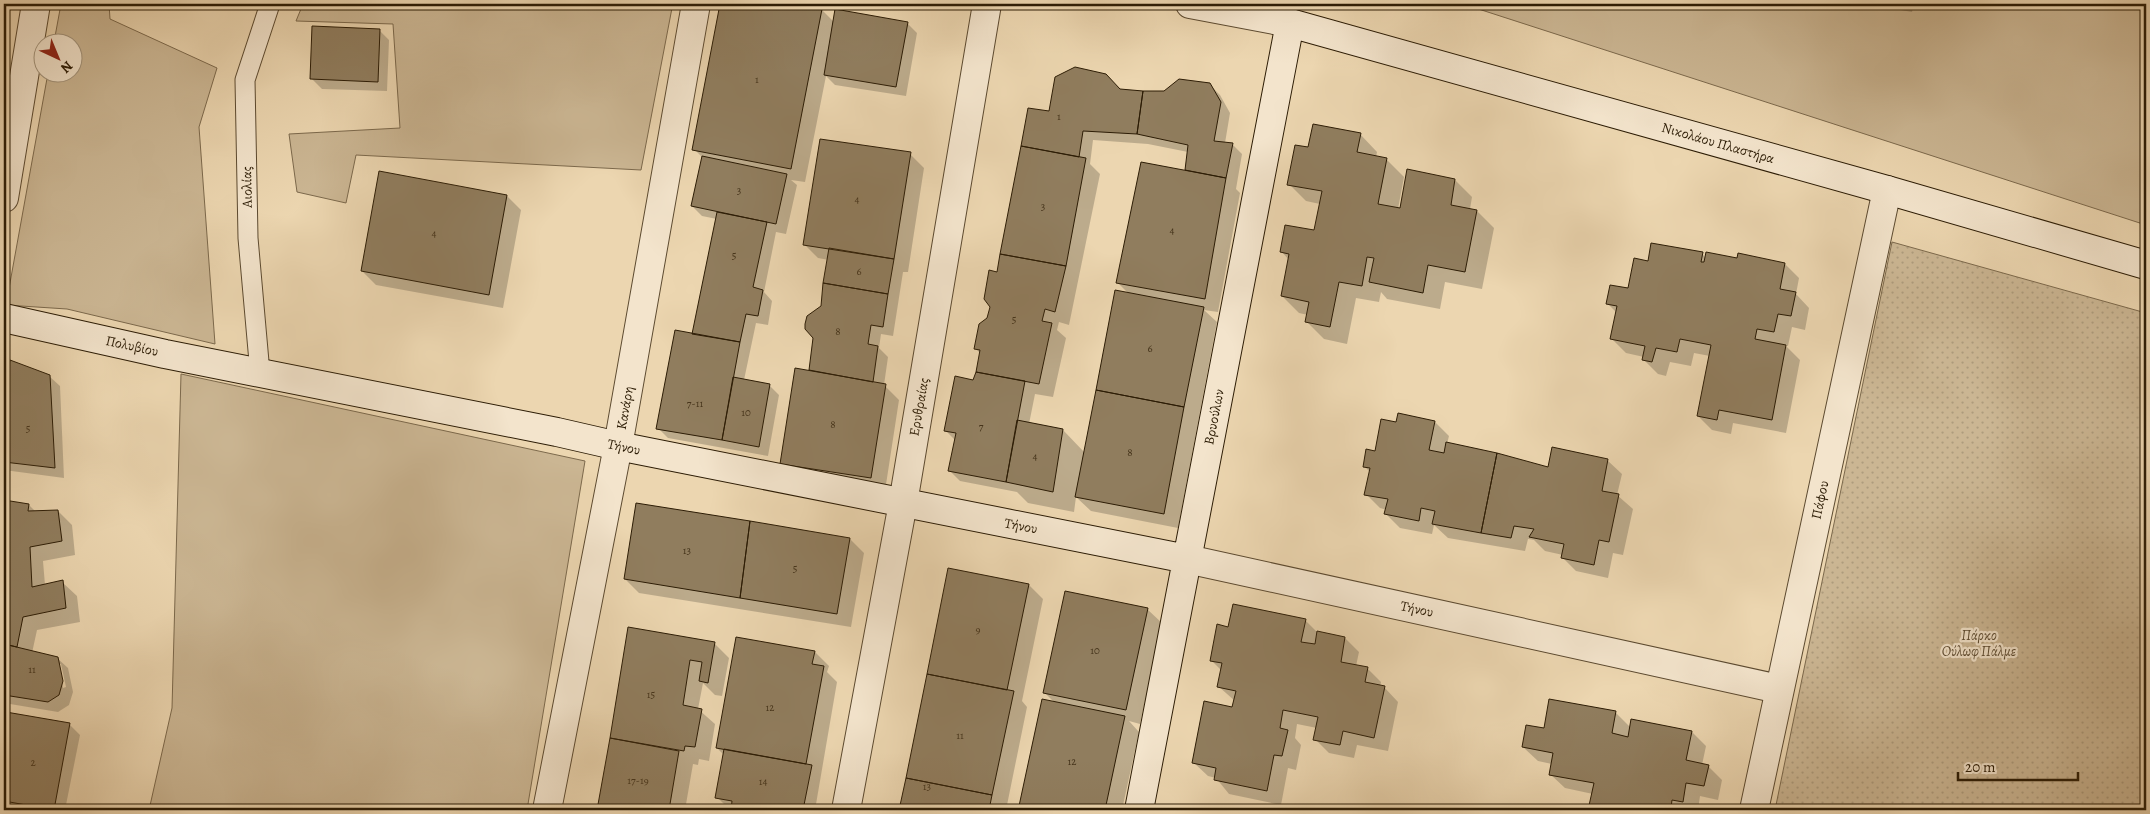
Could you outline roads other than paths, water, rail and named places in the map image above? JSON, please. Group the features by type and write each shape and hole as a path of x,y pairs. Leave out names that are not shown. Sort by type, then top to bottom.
{"street":[{"path":"4,198 36,4"},
{"name":"Κανάρη","path":"547,810 618,446 696,4"},
{"name":"Ερυθραίας","path":"846,810 903,503 986,4"},
{"name":"Νικολάου Πλαστήρα","path":"1190,4 1290,23 2146,265"},
{"name":"Βρυούλων","path":"1139,810 1290,23"},
{"name":"Πάφου","path":"1754,810 1886,190"},
{"name":"Πολυβίου","path":"4,318 260,373"},
{"name":"Τήνου","path":"260,373 1187,559 1779,689"}],"lane":[{"name":"Αιολίας","path":"260,373 248,238 245,80 270,4"}],"park label":[{"name":"Πάρκο Ούλωφ Πάλμε","path":"1979,644"}]}
